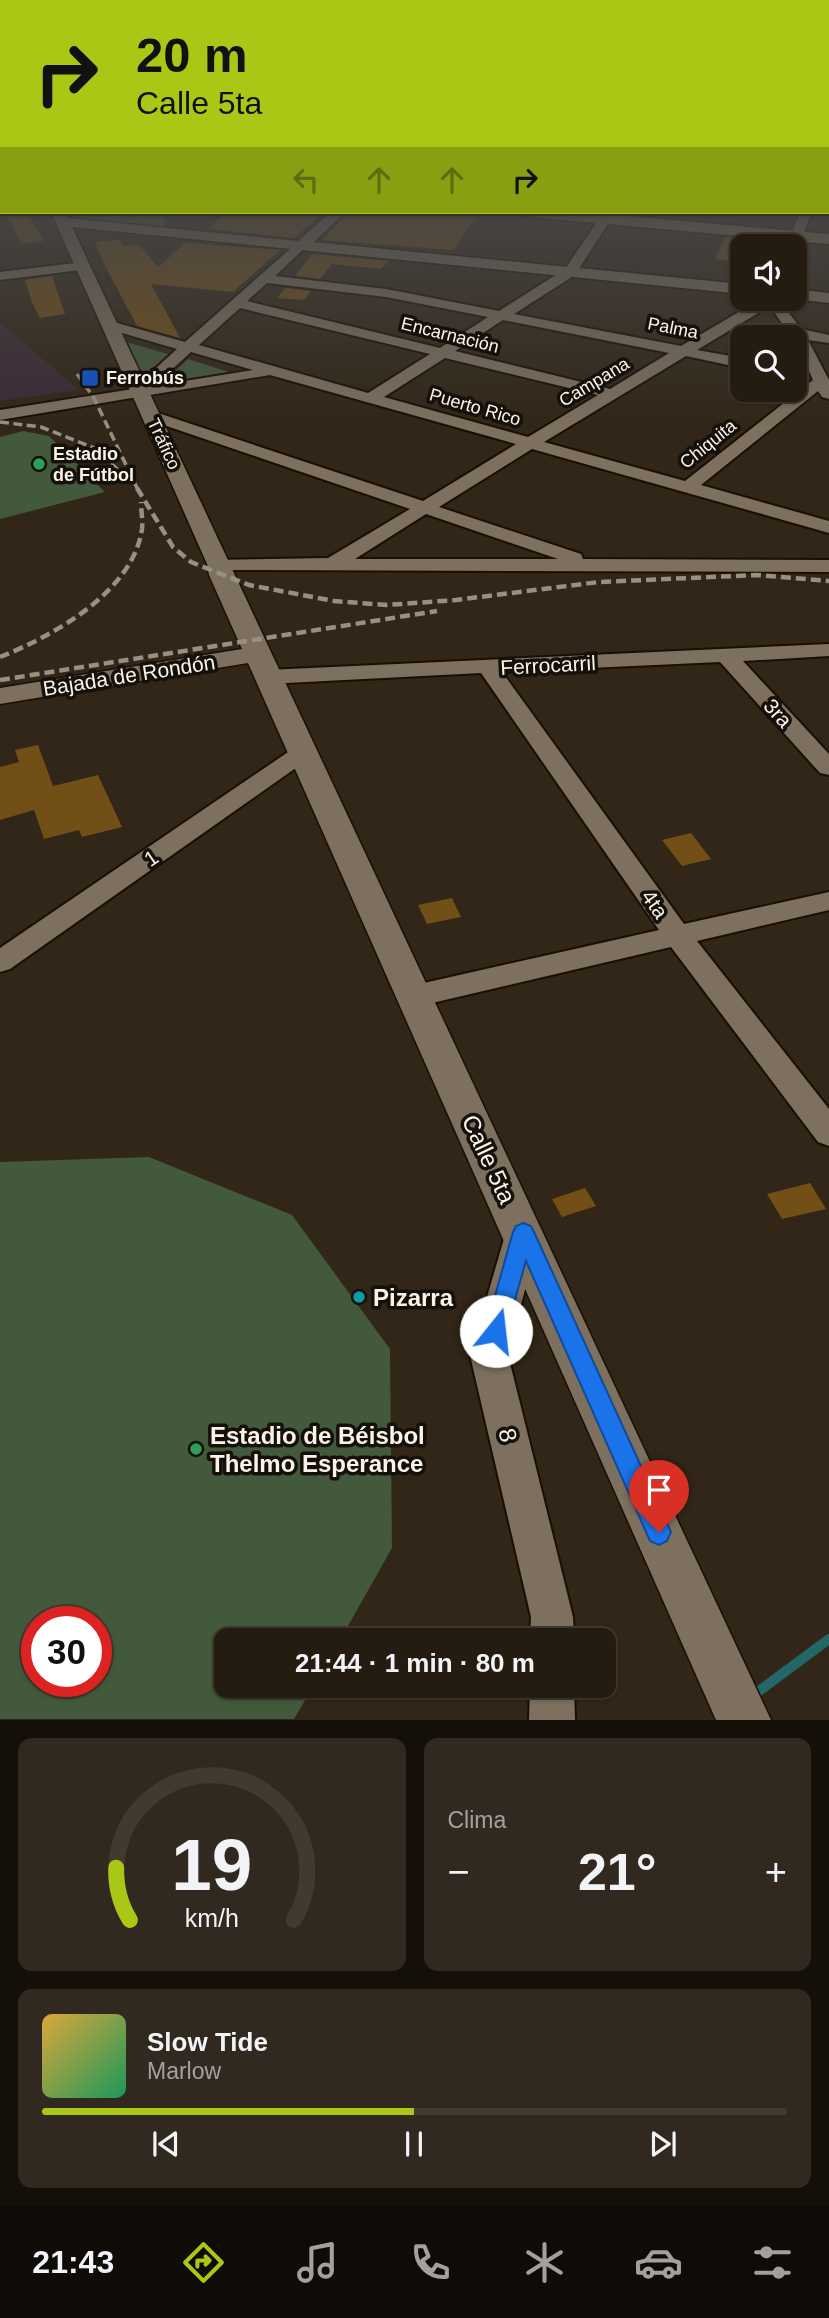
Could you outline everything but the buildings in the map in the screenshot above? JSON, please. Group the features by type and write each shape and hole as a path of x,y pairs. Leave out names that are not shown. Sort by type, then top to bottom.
{"street":[{"path":"0,276 72,267"},
{"name":"Tráfico","path":"84,267 219,564 221,575 262,665"},
{"path":"140,390 277,267"},
{"path":"525,267 730,288"},
{"path":"371,398 570,272 573,267"},
{"name":"Palma","path":"264,279 386,293 730,360"},
{"path":"807,295 829,298"},
{"name":"Encarnación","path":"237,303 612,394"},
{"name":"Campana","path":"330,566 752,311"},
{"name":"Puerto Rico","path":"110,325 829,527"},
{"path":"807,336 829,339"},
{"path":"807,352 825,382 829,397"},
{"path":"0,415 140,390 276,371"},
{"path":"807,378 825,382"},
{"name":"Chiquita","path":"688,487 825,382"},
{"path":"152,416 596,565"},
{"path":"219,564 829,566"},
{"name":"Ferrocarril","path":"262,665 488,668 829,650"},
{"name":"3ra","path":"728,657 829,768"},
{"name":"Bajada de Rondón","path":"0,696 262,665"},
{"name":"Calle 5ta","path":"262,665 735,1701"},
{"name":"4ta","path":"488,668 677,935 829,1133"},
{"name":"1","path":"0,962 302,753"},
{"path":"415,996 829,901"},
{"name":"8","path":"523,1232 489,1355 552,1617 552,1628"},
{"path":"552,1698 552,1720"}],"shaded area":[{"path":"0,322 79,390 0,401"}],"green space":[{"path":"126,342 168,354 143,377"},
{"path":"188,359 232,373 161,384"},
{"name":"Estadio de Fútbol","path":"23,431 49,436 105,492 0,519 0,437"},
{"name":"Estadio de Béisbol Thelmo Esperance","path":"149,1157 292,1215 390,1349 392,1548 347,1628 214,1628 214,1698 306,1698 294,1719 0,1719 0,1162"}],"waterway":[{"path":"751,1697 829,1639"}],"railway":[{"path":"77,374 94,398 137,488"},
{"path":"0,422 41,427 97,449 129,481"},
{"path":"137,488 173,547 191,562 249,585 334,601 387,605 456,600 599,582 757,575 829,581"},
{"path":"0,657 66,624 107,592 123,573 135,552 142,529 141,502"},
{"path":"0,680 437,611"}],"place":[{"name":"Ferrobús","path":"90,378"},
{"name":"Estadio de Fútbol","path":"39,464"},
{"name":"Pizarra","path":"359,1297"},
{"name":"Estadio de Béisbol Thelmo Esperance","path":"196,1449"}],"route":[{"path":"496,1331 523,1232 659,1532"}]}
